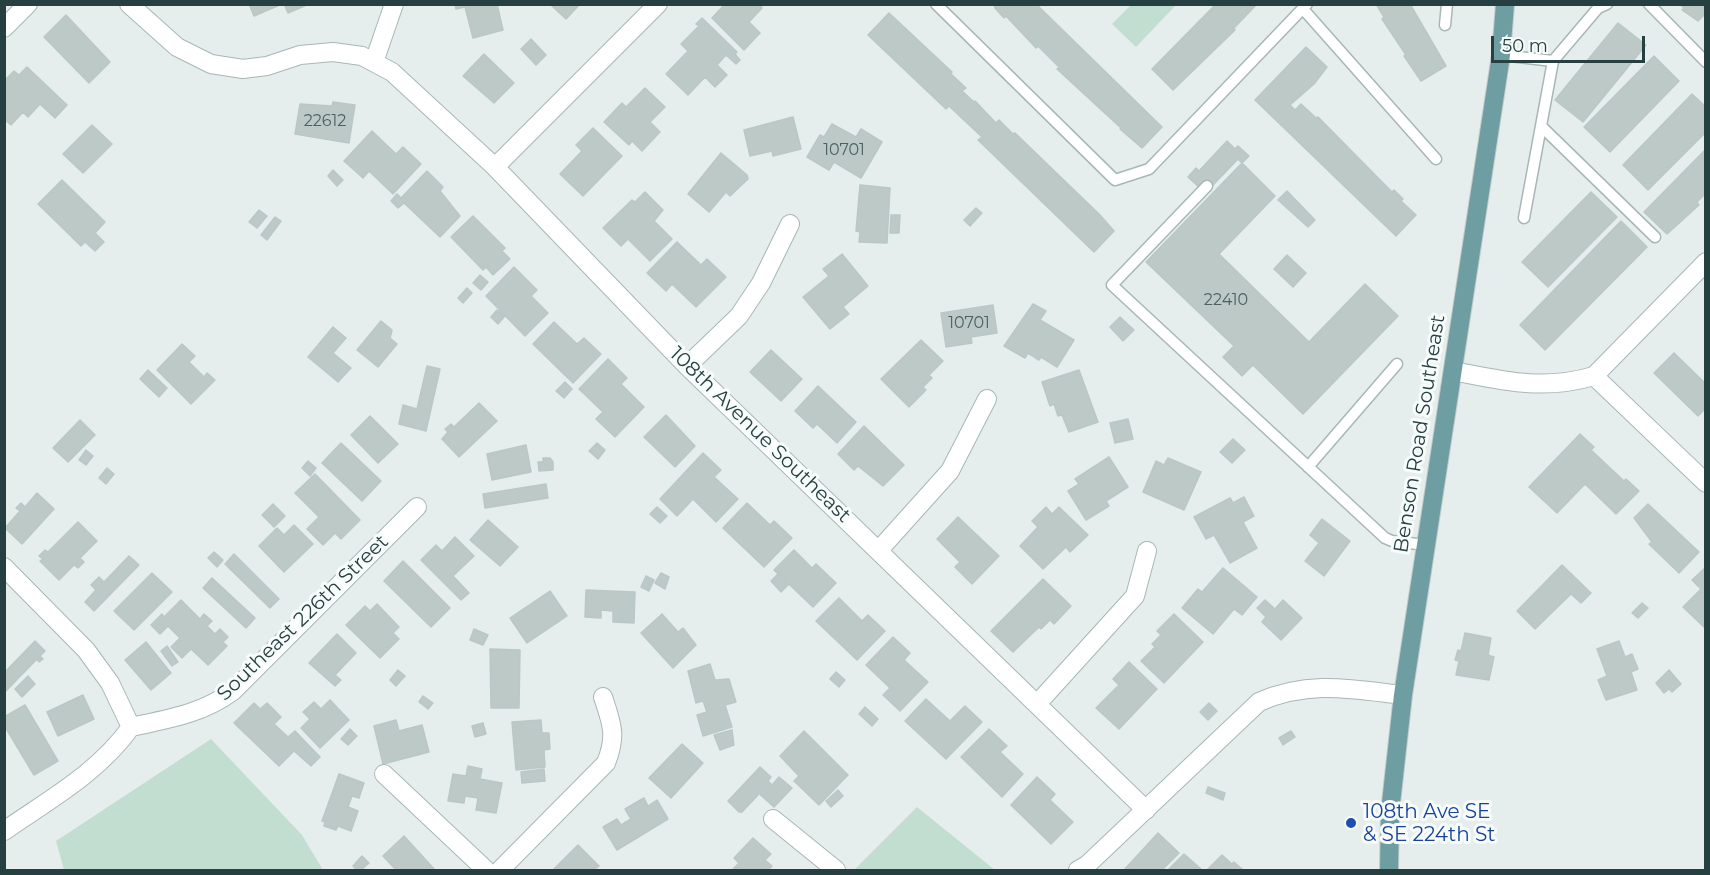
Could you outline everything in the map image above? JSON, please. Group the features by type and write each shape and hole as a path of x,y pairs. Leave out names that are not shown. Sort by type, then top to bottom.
{"main road":[{"name":"Benson Road Southeast","path":"1389,870 1390,812 1403,695 1501,56 1505,4"}],"street":[{"path":"4,28 28,4"},
{"name":"108th Avenue Southeast","path":"129,4 177,47 211,64 243,69 267,66 300,55 333,52 362,56 392,72 495,167 687,366 1146,810"},
{"path":"374,62 394,4"},
{"path":"495,167 658,4"},
{"path":"687,366 739,316 761,283 790,224"},
{"path":"1453,371 1527,385 1571,382 1594,376 1706,262"},
{"path":"1594,376 1706,483"},
{"path":"879,550 950,471 987,399"},
{"name":"Southeast 226th Street","path":"130,728 190,714 215,705 233,691 417,507"},
{"path":"1037,704 1135,596 1147,551"},
{"path":"4,567 86,650 110,682 130,728 114,751 93,770 4,831"},
{"path":"1078,870 1087,865 1259,702 1278,694 1327,686 1403,695"},
{"path":"500,870 606,763 613,745 612,725 603,697"},
{"path":"384,774 486,870"},
{"path":"773,819 836,870"}],"lane":[{"path":"936,4 1115,180 1149,169 1305,7 1436,159"},
{"path":"1445,25 1447,4"},
{"path":"1649,4 1706,62"},
{"path":"1524,218 1553,61 1600,6"},
{"path":"1501,56 1553,61"},
{"path":"1541,126 1655,237"},
{"path":"1207,186 1112,285 1385,538 1426,545"},
{"path":"1308,467 1397,363"}],"green space":[{"path":"1131,5 1175,6 1136,47 1112,24"},
{"path":"211,739 302,835 323,870 64,870 56,841"},
{"path":"917,807 995,870 854,870"}],"building":[{"path":"249,4 282,4 254,16"},
{"path":"284,4 309,4 288,13"},
{"path":"455,4 497,4 503,30 473,38 465,7 456,9"},
{"path":"550,4 580,4 566,19"},
{"path":"725,4 759,4 762,8 749,22 760,33 744,50 712,18"},
{"path":"994,4 1036,4 1162,127 1142,148 1057,69 1059,67 1038,46 1036,48 1006,16 1004,18"},
{"path":"1216,4 1257,4 1234,28 1235,30 1173,90 1152,69"},
{"path":"1376,4 1410,4 1446,66 1421,81 1382,19 1384,17"},
{"path":"1680,4 1706,4 1706,13 1698,21 1682,10 1684,8"},
{"path":"889,13 952,72 951,74 966,88 962,91 996,123 999,120 1013,134 1015,133 1114,231 1094,252 978,140 982,137 949,106 946,109 868,35"},
{"path":"66,15 110,62 89,83 44,37"},
{"path":"702,18 737,52 735,54 740,60 736,64 726,55 717,65 727,75 715,87 705,77 688,95 666,74 688,51 681,44 699,26 696,24"},
{"path":"1618,23 1646,45 1583,122 1555,100"},
{"path":"531,39 546,55 536,65 521,49"},
{"path":"1306,47 1327,67 1314,84 1290,105 1295,110 1301,104 1316,118 1318,117 1392,192 1394,190 1403,199 1401,201 1416,215 1396,236 1255,100"},
{"path":"484,54 514,83 494,103 463,76"},
{"path":"1654,56 1679,81 1610,152 1584,127"},
{"path":"27,67 67,105 55,118 40,104 28,117 23,112 11,125 4,119 4,81 14,71 19,75"},
{"path":"645,88 665,107 650,122 660,132 642,151 632,141 629,145 604,122 622,103 626,107"},
{"path":"1692,94 1706,107 1706,132 1648,190 1623,165"},
{"path":"333,102 355,105 349,143 295,134 300,104 332,106"},
{"path":"793,117 801,149 773,156 772,151 750,156 744,130"},
{"path":"832,124 856,137 861,129 882,142 861,178 834,162 829,170 807,157 820,135 824,137"},
{"path":"92,125 112,144 83,173 63,154"},
{"path":"593,128 622,156 583,196 560,174 582,151 576,145"},
{"path":"372,131 396,154 403,147 421,164 393,194 369,171 363,178 344,161"},
{"path":"1227,141 1235,149 1238,146 1249,156 1242,163 1238,159 1213,185 1209,182 1202,190 1188,177 1196,168 1199,171"},
{"path":"1706,149 1706,193 1697,202 1699,205 1667,234 1644,212"},
{"path":"721,153 747,175 748,179 730,196 726,192 709,212 688,194"},
{"path":"1242,163 1275,196 1219,254 1309,342 1365,284 1398,316 1303,414 1253,365 1242,376 1223,357 1234,346 1146,262"},
{"path":"333,170 343,180 337,186 328,176"},
{"path":"427,171 443,187 440,191 460,216 440,237 404,203 398,208 391,201 397,194 401,198"},
{"path":"62,180 105,222 95,233 104,242 95,251 85,242 81,246 38,204"},
{"path":"860,185 890,188 887,243 859,242 860,232 856,231"},
{"path":"1287,191 1315,220 1308,227 1278,200"},
{"path":"645,192 663,210 654,221 672,239 650,261 628,239 621,246 603,228 632,200 635,202"},
{"path":"1591,192 1617,217 1548,287 1522,262"},
{"path":"976,208 982,213 970,226 964,220"},
{"path":"259,210 267,216 257,228 249,222"},
{"path":"891,215 900,215 899,233 890,233"},
{"path":"473,216 505,248 502,251 510,259 493,275 486,267 483,270 451,237"},
{"path":"275,217 281,221 267,240 261,235"},
{"path":"1621,221 1647,247 1545,350 1520,325"},
{"path":"677,242 701,265 707,259 726,277 696,307 672,284 666,291 647,273"},
{"path":"842,254 868,286 843,307 849,314 830,329 803,297 829,276 823,269"},
{"path":"1287,255 1306,273 1293,287 1274,269"},
{"path":"514,267 537,290 531,296 548,313 525,336 486,296"},
{"path":"480,275 488,282 481,290 473,283"},
{"path":"467,288 472,293 463,303 458,298"},
{"path":"1033,304 1046,311 1040,320 1074,340 1057,367 1041,357 1039,360 1028,353 1025,358 1004,346"},
{"path":"993,305 997,333 971,337 972,343 946,347 941,313"},
{"path":"497,310 505,316 498,324 491,317"},
{"path":"1120,317 1134,330 1123,341 1110,327"},
{"path":"381,321 392,330 390,338 397,344 378,367 357,350"},
{"path":"554,322 577,344 584,338 601,354 573,383 533,344"},
{"path":"333,327 346,338 333,353 351,368 338,382 308,357"},
{"path":"921,340 943,361 929,375 932,378 923,387 926,390 909,407 881,379"},
{"path":"182,344 195,356 189,362 204,377 207,373 215,380 191,404 157,370"},
{"path":"771,350 802,379 781,401 750,372"},
{"path":"1674,353 1706,384 1706,408 1698,416 1654,373"},
{"path":"608,359 627,378 621,384 644,407 615,437 596,419 603,412 579,389"},
{"path":"427,366 440,369 426,431 399,424 403,405 417,409"},
{"path":"148,370 167,388 159,397 140,379"},
{"path":"1079,370 1098,422 1069,432 1062,415 1058,416 1054,404 1050,406 1042,382"},
{"path":"565,382 572,389 564,398 556,391"},
{"path":"818,386 856,422 837,443 817,424 813,428 795,411"},
{"path":"479,403 497,421 459,457 442,439 448,432 445,429 451,424 454,427"},
{"path":"666,415 695,446 675,467 644,437"},
{"path":"370,416 398,444 378,463 351,435"},
{"path":"1128,419 1133,439 1115,443 1110,423"},
{"path":"80,420 95,435 68,462 53,448"},
{"path":"864,426 904,465 883,486 858,466 854,470 838,454"},
{"path":"1580,434 1594,447 1591,450 1624,481 1626,479 1639,491 1616,514 1585,484 1557,513 1529,487"},
{"path":"1233,439 1245,450 1232,463 1220,452"},
{"path":"341,443 381,481 362,501 322,463"},
{"path":"597,443 605,450 598,459 589,451"},
{"path":"526,445 531,472 492,480 487,454"},
{"path":"86,450 93,456 86,465 79,460"},
{"path":"703,453 721,470 714,477 738,499 716,522 693,499 677,516 660,499"},
{"path":"1109,457 1128,487 1106,501 1109,506 1086,520 1068,491 1079,484 1075,479"},
{"path":"543,458 550,458 553,462 553,470 539,471 538,462 543,462"},
{"path":"1168,458 1201,472 1184,510 1143,492 1156,461 1164,465"},
{"path":"308,461 316,468 310,476 302,468"},
{"path":"107,468 114,474 106,484 99,478"},
{"path":"315,474 360,520 341,539 335,533 323,545 307,529 319,517 295,493"},
{"path":"546,484 548,498 485,508 483,494"},
{"path":"37,493 54,509 22,544 5,528 20,511 16,508 21,503 25,507"},
{"path":"1244,497 1254,516 1243,522 1257,548 1230,563 1214,535 1206,539 1194,517 1230,498 1233,503"},
{"path":"747,503 770,525 774,521 792,538 764,567 723,528"},
{"path":"273,504 285,516 274,527 262,515"},
{"path":"1648,504 1699,552 1679,573 1649,544 1652,542 1634,518"},
{"path":"657,507 667,516 660,523 650,514"},
{"path":"1046,507 1052,514 1059,507 1088,535 1070,552 1066,547 1043,569 1020,546 1038,527 1032,521"},
{"path":"958,517 999,556 972,584 955,567 960,562 937,539"},
{"path":"1322,519 1350,541 1324,576 1305,561 1319,543 1310,535"},
{"path":"488,520 518,547 500,566 470,540"},
{"path":"78,522 97,541 80,558 84,562 78,568 74,565 59,580 40,561 43,559 39,556 45,550 48,552"},
{"path":"294,525 313,544 284,572 259,546 277,528 284,535"},
{"path":"455,537 474,556 453,576 469,593 461,600 421,560 436,545 442,551"},
{"path":"794,550 812,568 816,564 836,583 813,607 774,570"},
{"path":"214,552 223,560 217,567 208,558"},
{"path":"234,554 279,599 270,608 225,564"},
{"path":"129,556 139,565 94,611 85,602 96,590 91,585 99,577 104,582"},
{"path":"403,561 450,608 431,627 384,581"},
{"path":"1562,565 1591,593 1581,603 1571,594 1535,629 1517,611"},
{"path":"1706,567 1706,629 1683,607 1701,589 1692,580"},
{"path":"1223,568 1257,597 1242,615 1234,609 1213,634 1182,608 1198,589 1202,592"},
{"path":"152,573 172,592 134,630 114,611"},
{"path":"661,573 669,577 665,589 655,583"},
{"path":"778,574 789,584 781,592 771,581"},
{"path":"646,576 654,580 649,591 641,587"},
{"path":"212,578 255,618 246,628 203,588"},
{"path":"1043,579 1071,606 1054,624 1050,620 1041,629 1039,627 1013,652 991,631"},
{"path":"586,590 635,592 634,623 613,622 613,611 601,610 601,618 585,617"},
{"path":"550,591 567,616 527,643 510,618"},
{"path":"839,598 862,621 868,615 885,631 857,660 816,621"},
{"path":"181,600 200,619 204,614 212,621 207,626 215,634 220,629 228,637 223,642 227,646 208,665 191,649 182,658 171,647 180,638 168,626 160,634 151,625 162,614 164,617"},
{"path":"1265,600 1275,609 1283,600 1302,618 1281,640 1262,622 1266,617 1257,608"},
{"path":"1642,603 1648,608 1638,618 1632,613"},
{"path":"377,604 399,627 393,633 399,639 380,658 346,625 365,606 370,611"},
{"path":"662,614 678,632 683,628 696,645 673,668 641,633"},
{"path":"1174,614 1203,642 1164,683 1141,661 1155,647 1152,644 1161,635 1157,631"},
{"path":"474,629 488,635 483,645 470,640"},
{"path":"1465,633 1491,638 1488,655 1494,657 1489,680 1456,675 1459,661 1455,660 1458,650 1461,651"},
{"path":"337,634 356,653 335,675 341,680 335,686 309,663"},
{"path":"893,637 910,653 904,660 928,682 900,711 883,695 890,688 866,665"},
{"path":"35,641 45,651 40,656 43,659 39,662 37,659 4,693 4,673"},
{"path":"1619,641 1625,657 1632,654 1638,669 1631,672 1637,690 1606,700 1598,680 1607,676 1597,649"},
{"path":"146,642 171,673 151,690 125,660"},
{"path":"167,646 178,662 172,666 161,651"},
{"path":"490,649 520,650 519,708 491,708"},
{"path":"1129,662 1157,689 1119,729 1096,708 1119,685 1113,679"},
{"path":"710,664 715,680 729,679 736,702 725,705 732,727 703,736 697,715 707,712 703,701 696,703 688,671"},
{"path":"398,670 405,676 396,686 390,680"},
{"path":"1669,670 1681,684 1672,692 1669,689 1664,693 1656,683"},
{"path":"836,672 845,680 839,687 830,679"},
{"path":"28,676 35,684 22,697 15,689"},
{"path":"83,695 94,719 58,736 47,712"},
{"path":"423,696 433,703 428,709 419,702"},
{"path":"926,699 950,721 965,706 982,722 946,759 905,721"},
{"path":"330,700 349,720 320,748 301,728 310,719 303,712 314,702 321,709"},
{"path":"254,703 260,709 267,703 281,717 274,724 288,737 295,731 320,757 311,766 294,751 279,766 234,723"},
{"path":"1209,703 1217,711 1208,720 1200,712"},
{"path":"25,705 58,761 34,775 4,725 4,717"},
{"path":"865,707 878,719 872,726 859,714"},
{"path":"396,720 399,731 422,725 429,752 383,764 374,726"},
{"path":"541,720 542,733 549,733 550,749 544,750 545,767 516,770 512,722"},
{"path":"483,723 486,734 475,737 472,726"},
{"path":"350,729 357,736 348,745 341,739"},
{"path":"989,729 1007,746 1000,752 1023,774 1002,797 961,757"},
{"path":"732,730 734,745 720,750 714,735"},
{"path":"804,731 848,775 819,805 794,781 799,776 780,756"},
{"path":"1291,731 1295,737 1283,745 1279,738"},
{"path":"682,744 703,763 671,798 649,778"},
{"path":"468,766 482,769 480,779 502,783 496,813 476,810 478,798 465,796 464,803 448,801 453,774 466,776"},
{"path":"760,767 771,777 768,781 772,785 779,777 792,788 774,807 754,789 758,795 742,812 739,812 728,801"},
{"path":"544,769 545,781 522,783 521,772"},
{"path":"339,774 364,783 359,798 352,796 348,807 358,811 351,831 338,826 336,830 324,826 325,822 322,821"},
{"path":"1037,777 1055,794 1050,800 1073,822 1051,844 1011,805"},
{"path":"1208,787 1225,793 1223,800 1206,793"},
{"path":"838,790 843,796 831,807 826,801"},
{"path":"644,798 648,806 657,800 668,819 617,850 603,827 617,819 621,825 631,819 625,809"},
{"path":"1158,833 1179,853 1162,870 1124,870"},
{"path":"404,836 435,870 396,870 383,856"},
{"path":"753,838 771,854 765,860 772,866 768,870 732,870 739,863 734,858"},
{"path":"578,845 599,866 594,870 553,870"},
{"path":"1184,854 1202,870 1168,870"},
{"path":"1222,855 1232,864 1234,862 1243,870 1207,870"},
{"path":"362,856 369,863 361,870 357,870 353,866"}],"place":[{"name":"108th Ave SE & SE 224th St","path":"1351,823"}]}
